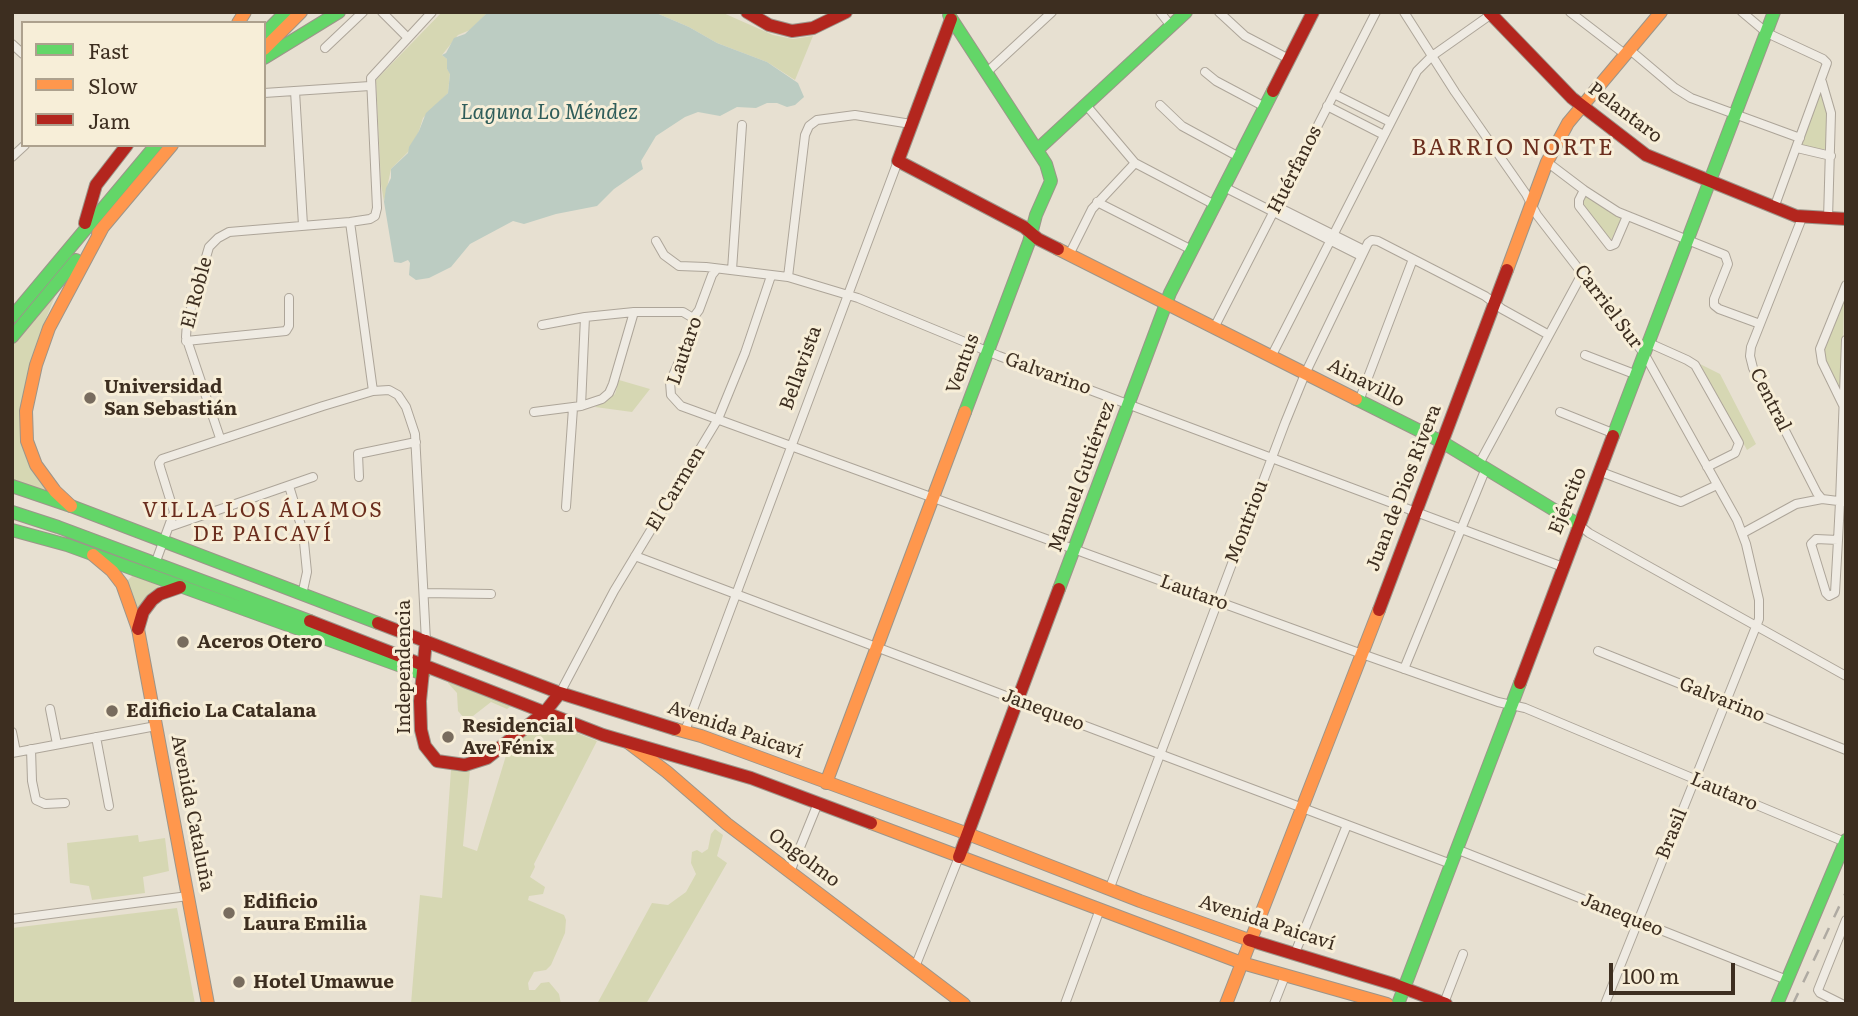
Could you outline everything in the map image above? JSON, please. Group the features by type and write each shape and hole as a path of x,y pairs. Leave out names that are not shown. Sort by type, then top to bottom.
{"main road":[{"path":"266,32 286,12"},
{"path":"266,47 301,12"},
{"path":"266,57 339,12"},
{"path":"747,12 769,25 792,31 808,30 837,14"},
{"path":"1037,150 1186,12"},
{"name":"Manuel Gutiérrez","path":"959,858 1166,304 1313,12"},
{"name":"Juan de Dios Rivera","path":"1226,1004 1417,512 1547,162 1562,131 1661,12"},
{"name":"Ejército","path":"1398,1004 1774,12"},
{"name":"Pelantaro","path":"1491,13 1564,90 1646,155 1802,218 1846,219"},
{"name":"Ventus","path":"827,783 1051,181 1050,171 949,16"},
{"name":"Bellavista","path":"898,161 949,16"},
{"path":"76,240 90,213 96,185 125,147"},
{"path":"12,317 154,147"},
{"path":"12,337 170,147"},
{"name":"Ainavillo","path":"898,161 1024,227 1069,255 1442,442 1579,525"},
{"path":"71,506 55,491 36,465 27,441 26,411 36,365 50,328 103,227"},
{"name":"Avenida Paicaví","path":"12,486 71,506 560,693 685,731 968,834 1109,890 1250,940 1445,1003"},
{"name":"Avenida Paicaví","path":"12,512 58,527 424,669"},
{"name":"Avenida Paicaví","path":"12,530 93,555 424,669 603,735 720,768 1242,963 1387,1004"},
{"name":"Avenida Cataluña","path":"93,555 112,571 122,584 138,629 208,1004"},
{"path":"138,629 143,612 152,600 180,587"},
{"name":"Independencia","path":"426,641 420,701 421,734 425,746 437,761 460,765 481,761 545,712"},
{"path":"545,712 560,693"},
{"name":"Ongolmo","path":"624,740 648,756 719,818 964,1004"},
{"path":"1777,1004 1845,841"}],"street":[{"path":"325,48 363,12"},
{"path":"382,12 408,38"},
{"path":"155,565 173,516 173,506 159,461 166,456 220,438 373,391 350,222 370,219 377,211 370,86 373,74 432,12"},
{"path":"986,73 1052,12"},
{"path":"1160,12 1171,26"},
{"path":"1219,12 1238,32 1289,59"},
{"name":"Huérfanos","path":"1214,328 1376,12"},
{"name":"Carriel Sur","path":"1404,12 1537,215 1647,349 1743,533 1760,607 1755,626"},
{"path":"1570,12 1684,94 1800,138"},
{"path":"1742,12 1767,33 1828,63 1774,208"},
{"path":"1271,357 1414,77 1432,56 1491,13"},
{"path":"1205,72 1216,81 1265,107"},
{"path":"1822,82 1831,113 1828,219"},
{"path":"266,93 370,86"},
{"path":"295,91 303,225"},
{"path":"1334,94 1391,122"},
{"path":"1086,105 1135,163 1215,205"},
{"path":"1160,105 1182,126 1239,157"},
{"path":"1328,106 1384,135"},
{"path":"788,278 805,135 809,126 817,120 855,115 911,124"},
{"path":"732,270 743,125"},
{"path":"1797,148 1831,156"},
{"name":"Bellavista","path":"685,731 898,161"},
{"path":"1547,162 1584,190 1627,216 1723,254 1728,266 1713,301 1716,307 1760,324"},
{"path":"1069,255 1097,202 1135,163"},
{"path":"1224,187 1275,209 1362,253"},
{"path":"1584,190 1579,206 1610,246 1615,244 1627,216"},
{"path":"1097,202 1192,250"},
{"name":"Central","path":"1802,218 1751,347 1752,364 1822,499"},
{"name":"El Roble","path":"220,438 186,341 186,327 209,247 229,232 350,222"},
{"name":"Montriou","path":"1109,890 1272,457 1305,374 1362,253 1372,240 1413,259"},
{"name":"Galvarino","path":"656,241 664,255 674,264 788,278 848,295 988,351 1563,567"},
{"path":"1359,401 1413,259 1549,335"},
{"name":"Lautaro","path":"716,270 699,310 693,317 694,328 671,378 670,391 681,406 1362,654 1525,708 1845,841"},
{"path":"1404,669 1461,528 1482,466 1583,274"},
{"name":"El Carmen","path":"560,693 614,591 718,419 748,344 771,275"},
{"path":"1843,407 1822,362 1820,349 1846,285"},
{"path":"186,341 288,330 289,298"},
{"path":"542,325 634,312 683,312 693,317"},
{"path":"534,412 577,407 602,399 609,393 634,312"},
{"path":"566,507 584,317"},
{"path":"1838,540 1816,539 1811,544 1827,594 1832,597 1835,593 1843,502 1846,340"},
{"path":"1647,349 1695,365 1739,443 1735,453 1707,467"},
{"path":"1585,355 1637,375"},
{"name":"Independencia","path":"373,391 389,390 398,395 410,417 416,442 426,641"},
{"path":"1560,412 1615,434"},
{"path":"359,477 358,454 416,442"},
{"path":"1601,472 1681,502 1717,485"},
{"path":"169,527 313,477"},
{"path":"289,486 303,532 307,572 302,595"},
{"path":"1743,533 1790,506 1822,499 1843,502"},
{"name":"Ainavillo","path":"1579,525 1592,535 1846,676"},
{"name":"Janequeo","path":"635,556 1451,864"},
{"path":"424,593 491,594"},
{"name":"Brasil","path":"1605,1004 1755,626"},
{"name":"Galvarino","path":"1598,651 1846,750"},
{"path":"50,709 57,744"},
{"path":"12,732 14,752 156,726"},
{"path":"96,737 109,806"},
{"path":"31,749 32,781 36,800 45,804 65,803"},
{"path":"790,872 818,803"},
{"path":"1295,953 1347,825"},
{"name":"Janequeo","path":"1456,849 1787,980"},
{"name":"Manuel Gutiérrez","path":"915,967 959,858"},
{"path":"12,919 188,896"},
{"path":"1065,1004 1100,909"},
{"path":"1842,1004 1820,993 1819,985 1846,920"},
{"path":"1445,1003 1463,954"},
{"path":"1274,1004 1285,976"}],"green space":[{"path":"442,12 488,12 470,30 458,35 442,55 447,59 450,73 448,93 423,118 408,152 391,169 384,202 376,80"},
{"path":"654,12 721,12 773,35 793,39 813,36 795,80 767,62 717,43"},
{"path":"1821,92 1828,108 1827,148 1804,148 1801,143"},
{"path":"1588,196 1622,217 1610,242 1583,206 1581,199"},
{"path":"57,291 45,321 23,422 48,492 12,479 12,346"},
{"path":"1844,296 1842,396 1825,363 1823,350"},
{"path":"1700,364 1720,374 1756,444 1747,450"},
{"path":"619,380 650,389 632,412 595,407 615,394"},
{"path":"133,575 159,586 160,589 141,606 136,607 127,581"},
{"path":"448,683 511,706 507,709 491,702 473,716 464,718 458,711 457,693"},
{"path":"542,719 597,741 534,864 530,877 545,887 543,894 529,896 528,900 564,915 566,920 565,933 551,965 546,970 534,972 528,983 529,990 535,990 541,983 549,982 559,994 561,1004 411,1004 420,895 442,898 451,770 470,770 463,846 477,851 508,749"},
{"path":"715,829 723,835 717,856 727,863 646,1004 597,1004 652,903 668,905 686,892 696,874 691,863 692,852 697,850 702,853 708,849 711,834"},
{"path":"138,835 139,842 165,838 169,871 143,877 145,893 92,900 89,886 70,883 67,843"},
{"path":"177,908 195,1004 12,1004 12,928"}],"water":[{"name":"Laguna Lo Méndez","path":"488,12 654,12 717,43 767,62 798,83 804,97 795,105 787,107 767,103 756,108 737,107 720,116 698,112 685,117 656,136 641,161 643,169 614,189 597,206 524,224 513,221 470,244 451,267 429,278 416,280 409,275 408,260 394,262 384,202 391,169 408,153 426,113 448,93 450,74 447,59 442,55 446,53 454,38 465,34"}],"railway":[{"path":"1793,1004 1846,892"}],"traffic: fast":[{"path":"266,32 286,12"},
{"path":"266,57 339,12"},
{"path":"1037,150 1186,12"},
{"path":"1613,436 1774,12"},
{"path":"949,15 1046,164 1051,181 1036,215 1029,242 965,412"},
{"path":"1059,589 1170,293 1273,91"},
{"path":"12,317 154,147"},
{"path":"12,337 76,260"},
{"path":"1356,399 1442,442 1579,525"},
{"path":"12,486 378,623"},
{"path":"12,512 310,621"},
{"path":"12,530 67,545 423,674"},
{"path":"1398,1004 1520,683"},
{"path":"1777,1004 1846,840"}],"traffic: slow":[{"path":"239,21 245,12"},
{"path":"266,47 301,12"},
{"path":"1507,270 1547,162 1568,123 1661,12"},
{"path":"98,233 170,147"},
{"path":"71,506 55,491 36,465 27,441 26,411 36,365 49,328 103,227"},
{"path":"1058,249 1356,399"},
{"path":"826,783 965,412"},
{"path":"93,555 112,571 122,584 138,629 208,1004"},
{"path":"1226,1004 1379,610"},
{"path":"675,729 701,736 968,834 1249,940"},
{"path":"630,744 727,824 964,1004"},
{"path":"871,823 1242,963 1387,1004"}],"traffic: jam":[{"path":"747,12 769,25 792,31 813,28 846,12"},
{"path":"1273,91 1313,12"},
{"path":"1489,12 1572,98 1646,155 1796,216 1846,219"},
{"path":"951,19 898,161 1024,227 1038,239 1058,249"},
{"path":"96,185 125,147"},
{"path":"85,223 96,185"},
{"path":"1379,610 1507,270"},
{"path":"1520,683 1613,436"},
{"path":"138,629 143,612 152,600 180,587"},
{"path":"959,857 1059,589"},
{"path":"310,621 603,735 751,778 871,823"},
{"path":"378,623 560,693 675,729"},
{"path":"426,641 420,701 421,730 425,746 437,761 465,765 487,758 545,712 560,693"},
{"path":"1249,940 1393,984 1446,1004"}],"place":[{"name":"Universidad San Sebastián","path":"90,398"},
{"name":"Aceros Otero","path":"183,642"},
{"name":"Edificio La Catalana","path":"112,711"},
{"name":"Residencial Ave Fénix","path":"448,737"},
{"name":"Edificio Laura Emilia","path":"229,913"},
{"name":"Hotel Umawue","path":"239,982"}],"district":[{"name":"BARRIO NORTE","path":"1513,148"},
{"name":"VILLA LOS ÁLAMOS DE PAICAVÍ","path":"263,523"}]}
